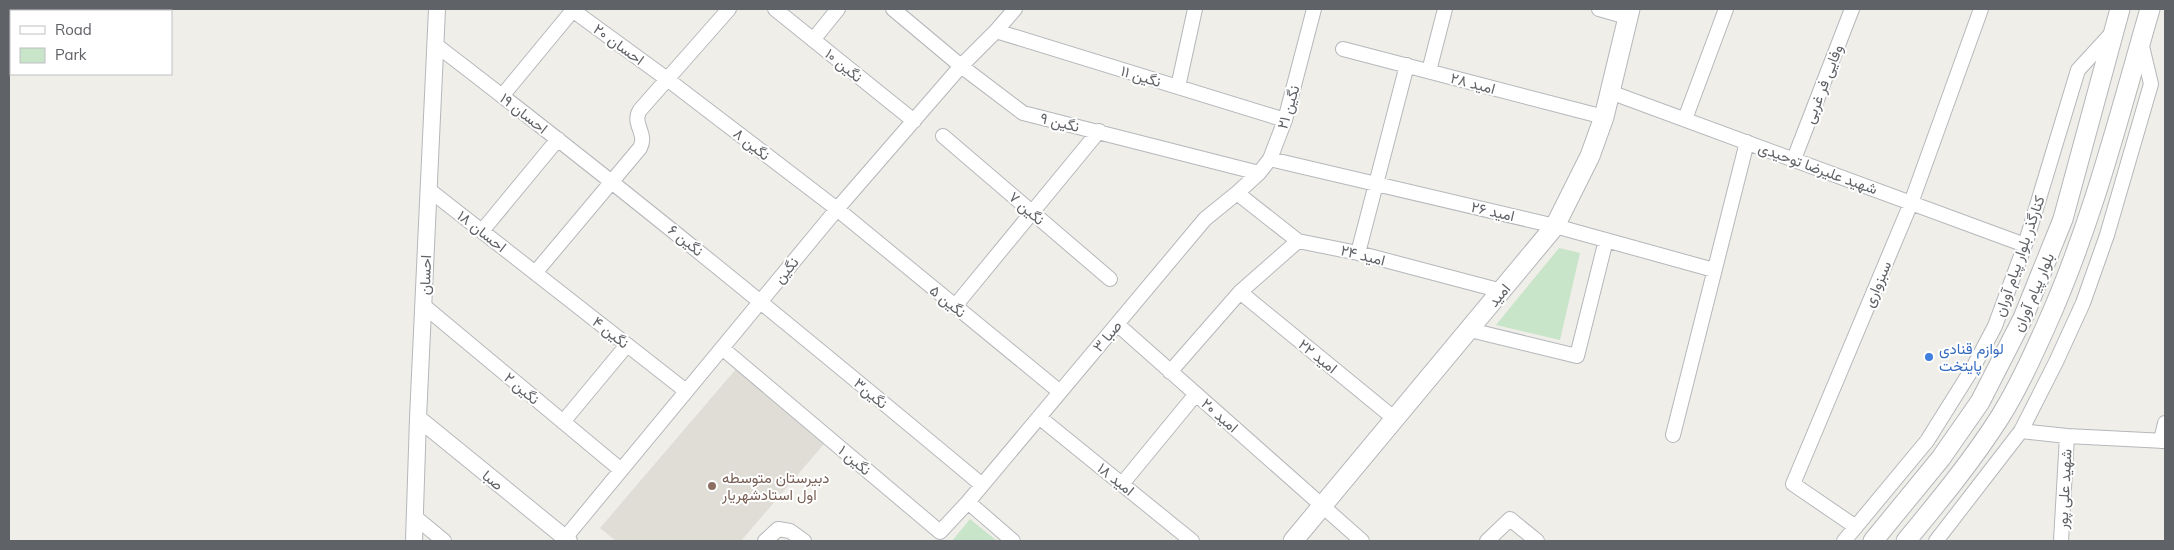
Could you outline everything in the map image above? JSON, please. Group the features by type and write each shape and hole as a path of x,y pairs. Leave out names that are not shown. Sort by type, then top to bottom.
{"main road":[{"name":"بلوار پیام آوران","path":"1873,541 1941,458 1980,402 2023,318 2063,218 2120,9"},
{"name":"بلوار پیام آوران","path":"1906,541 1961,474 2000,416 2029,366 2088,222 2150,9"},
{"name":"امید","path":"1293,541 1555,226 1590,156 1604,117 1628,13"}],"street":[{"name":"احسان","path":"414,541 437,9"},
{"path":"535,273 643,142 643,135 636,123 636,116 729,9"},
{"name":"نگین ۱۰","path":"775,9 914,121"},
{"path":"813,40 838,9"},
{"name":"نگین ۹","path":"893,9 961,66 1023,113 1259,173"},
{"name":"نگین","path":"567,540 621,470 760,300 961,66 996,32 1015,9"},
{"path":"1178,87 1196,9"},
{"name":"نگین ۲۱","path":"1237,194 1259,173 1270,159 1286,120 1314,9"},
{"path":"1428,71 1445,9"},
{"path":"1599,9 1628,13"},
{"path":"1685,118 1726,9"},
{"name":"وفایی فر غربی","path":"1794,159 1852,9"},
{"name":"سبزواری","path":"1856,527 1793,484 1911,203 1981,9"},
{"path":"502,96 572,10"},
{"name":"احسان ۲۰","path":"572,10 667,79"},
{"name":"کنارگذر بلوار پیام آوران","path":"1844,541 1927,440 1974,366 1995,326 2025,245 2078,70 2114,31"},
{"name":"نگین ۱۱","path":"996,32 1286,120"},
{"path":"1936,541 1948,535 2021,430 2056,362 2083,303 2108,235 2151,84 2141,40"},
{"name":"احسان ۱۹","path":"436,44 612,181"},
{"name":"امید ۲۸","path":"1342,48 1604,117"},
{"path":"1358,254 1406,66"},
{"name":"نگین ۸","path":"667,79 837,209"},
{"name":"شهید علیرضا توحیدی","path":"1610,92 1685,118 2025,245"},
{"path":"955,306 1098,131"},
{"name":"نگین ۷","path":"944,136 1110,280"},
{"path":"482,231 558,139"},
{"path":"1673,435 1747,142"},
{"name":"امید ۲۶","path":"1270,159 1555,226 1714,270"},
{"name":"نگین ۶","path":"612,181 760,300"},
{"name":"احسان ۱۸","path":"428,189 535,273"},
{"name":"امید ۲۴","path":"1237,194 1298,241 1358,254 1502,291"},
{"name":"صبا ۳","path":"982,485 1205,219 1237,194"},
{"name":"نگین ۵","path":"837,209 1060,392"},
{"path":"1470,330 1578,356 1606,240"},
{"path":"1170,372 1240,292 1298,241"},
{"name":"نگین ۴","path":"535,273 686,391"},
{"name":"امید ۲۲","path":"1240,292 1395,419"},
{"name":"نگین۳","path":"760,300 982,485"},
{"name":"نگین ۲","path":"424,306 621,470"},
{"name":"امید ۲۰","path":"1117,324 1362,541"},
{"path":"563,422 627,345"},
{"name":"نگین ۱","path":"722,348 936,537 982,485"},
{"path":"1122,484 1196,394"},
{"name":"امید ۱۸","path":"1039,417 1192,541"},
{"name":"صبا","path":"418,418 567,540"},
{"path":"2021,430 2067,436 2163,441 2165,423"},
{"name":"شهید علی پور","path":"2061,541 2067,436"},
{"path":"968,502 1013,541"},
{"path":"415,517 444,541"},
{"path":"1487,541 1510,519 1537,541"},
{"path":"765,541 778,530 790,531 804,541"}],"shaded area":[{"name":"دبیرستان متوسطه اول استادشهریار","path":"736,369 824,444 741,541 616,541 600,528"}],"green space":[{"path":"1559,248 1580,253 1560,340 1496,325"},
{"path":"970,519 997,541 952,541"}],"place":[{"name":"لوازم قنادی پایتخت","path":"1929,357"},
{"name":"دبیرستان متوسطه اول استادشهریار","path":"712,486"}]}
